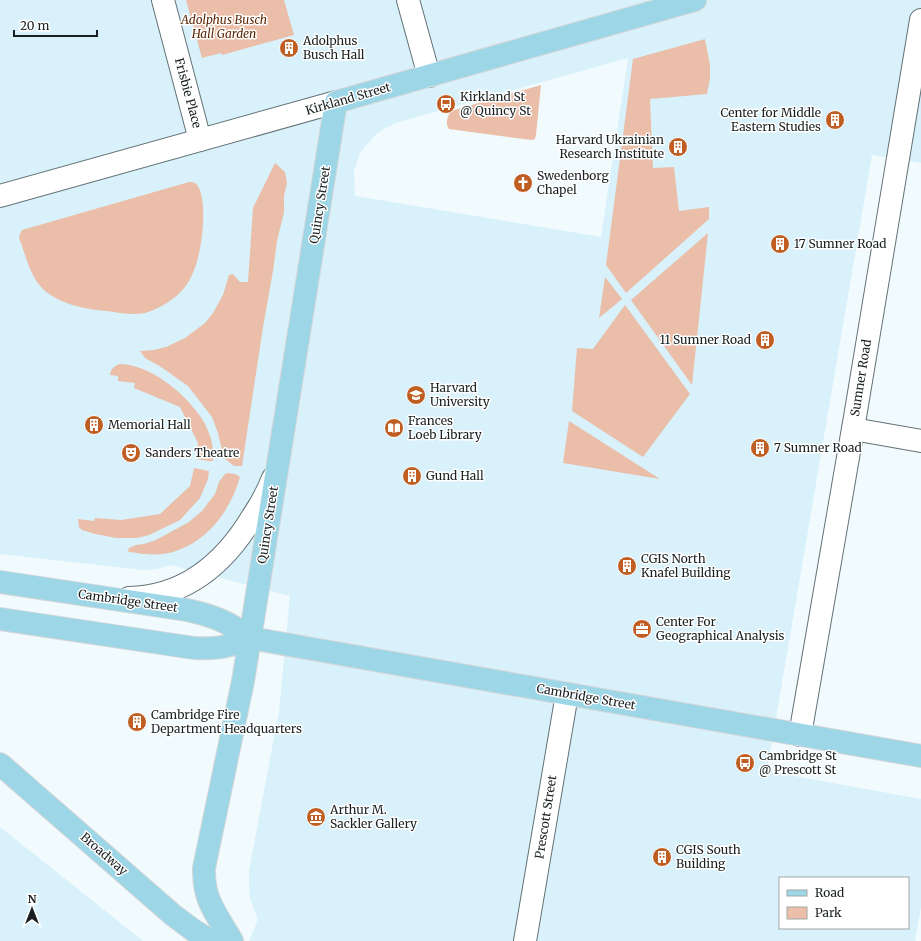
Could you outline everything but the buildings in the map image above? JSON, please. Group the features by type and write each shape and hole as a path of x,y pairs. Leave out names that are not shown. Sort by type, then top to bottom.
{"main road":[{"name":"Kirkland Street","path":"336,102 695,0"},
{"name":"Quincy Street","path":"232,941 209,901 206,892 204,868 243,681 336,102"},
{"name":"Cambridge Street","path":"0,582 187,610 211,616 223,621 250,638 921,756"},
{"path":"0,619 206,649 227,647 250,638"},
{"name":"Broadway","path":"0,764 173,915 206,939"}],"street":[{"name":"Frisbie Place","path":"163,0 200,140"},
{"path":"408,0 429,76"},
{"name":"Sumner Road","path":"800,735 921,20"},
{"name":"Kirkland Street","path":"0,196 336,102"},
{"path":"853,429 921,441"},
{"path":"103,598 131,598 155,595 176,589 195,580 205,573 226,553 242,533 265,496 278,466"},
{"name":"Prescott Street","path":"525,941 567,694"}],"shaded area":[{"name":"Harvard University","path":"0,0 921,0 921,163 872,155 767,771 921,799 921,907 915,941 249,941 258,920 250,898 249,871 279,711 290,596 171,565 157,569 143,570 0,554","holes":["628,58 601,237 355,196 354,171 360,153 376,134 399,122"]},
{"path":"0,827 143,941 0,941"}],"green space":[{"name":"Adolphus Busch Hall Garden","path":"186,0 284,0 294,35 222,55 221,53 202,58"},
{"path":"705,39 710,65 710,78 707,94 650,99 653,168 674,167 679,211 709,207 709,219 626,293 606,265 633,59"},
{"path":"541,85 535,139 531,140 449,129 447,125 448,116 451,111"},
{"path":"275,163 285,172 287,183 284,196 284,212 277,241 242,466 234,466 224,458 218,433 212,417 188,386 145,358 140,351 166,347 185,338 205,323 213,313 223,295 229,275 233,274 240,282 248,282 253,208"},
{"path":"189,182 197,185 202,199 203,228 198,257 196,266 188,283 182,291 167,303 145,313 139,314 97,310 79,307 60,300 44,290 38,283 29,266 19,238 22,230"},
{"path":"708,233 692,385 631,300"},
{"path":"605,277 622,299 599,318"},
{"path":"625,305 690,394 643,457 572,411 577,348 593,349"},
{"path":"119,364 131,365 155,375 166,382 187,400 202,419 207,429 212,444 213,461 196,459 198,443 180,407 134,388 135,383 118,381 118,376 110,375 113,368"},
{"path":"569,421 660,479 563,463"},
{"path":"194,468 209,471 208,479 200,498 180,520 149,535 137,538 116,538 95,534 82,530 79,527 78,519 94,521 95,518 121,520 160,514 190,486"},
{"path":"227,473 235,474 240,477 231,501 217,522 199,539 188,546 169,553 144,554 128,552 129,548 156,540 189,522 202,511 215,494 219,482"}],"place":[{"name":"Adolphus Busch Hall","path":"289,48"},
{"name":"Kirkland St @ Quincy St","path":"446,104"},
{"name":"Center for Middle Eastern Studies","path":"835,120"},
{"name":"Harvard Ukrainian Research Institute","path":"678,147"},
{"name":"Swedenborg Chapel","path":"523,183"},
{"name":"17 Sumner Road","path":"780,244"},
{"name":"11 Sumner Road","path":"765,340"},
{"name":"Harvard University","path":"416,395"},
{"name":"Memorial Hall","path":"94,425"},
{"name":"Frances Loeb Library","path":"394,428"},
{"name":"7 Sumner Road","path":"760,448"},
{"name":"Sanders Theatre","path":"131,453"},
{"name":"Gund Hall","path":"412,476"},
{"name":"CGIS North Knafel Building","path":"627,566"},
{"name":"Center For Geographical Analysis","path":"642,629"},
{"name":"Cambridge Fire Department Headquarters","path":"137,722"},
{"name":"Cambridge St @ Prescott St","path":"745,763"},
{"name":"Arthur M. Sackler Gallery","path":"316,817"},
{"name":"CGIS South Building","path":"662,857"}]}
